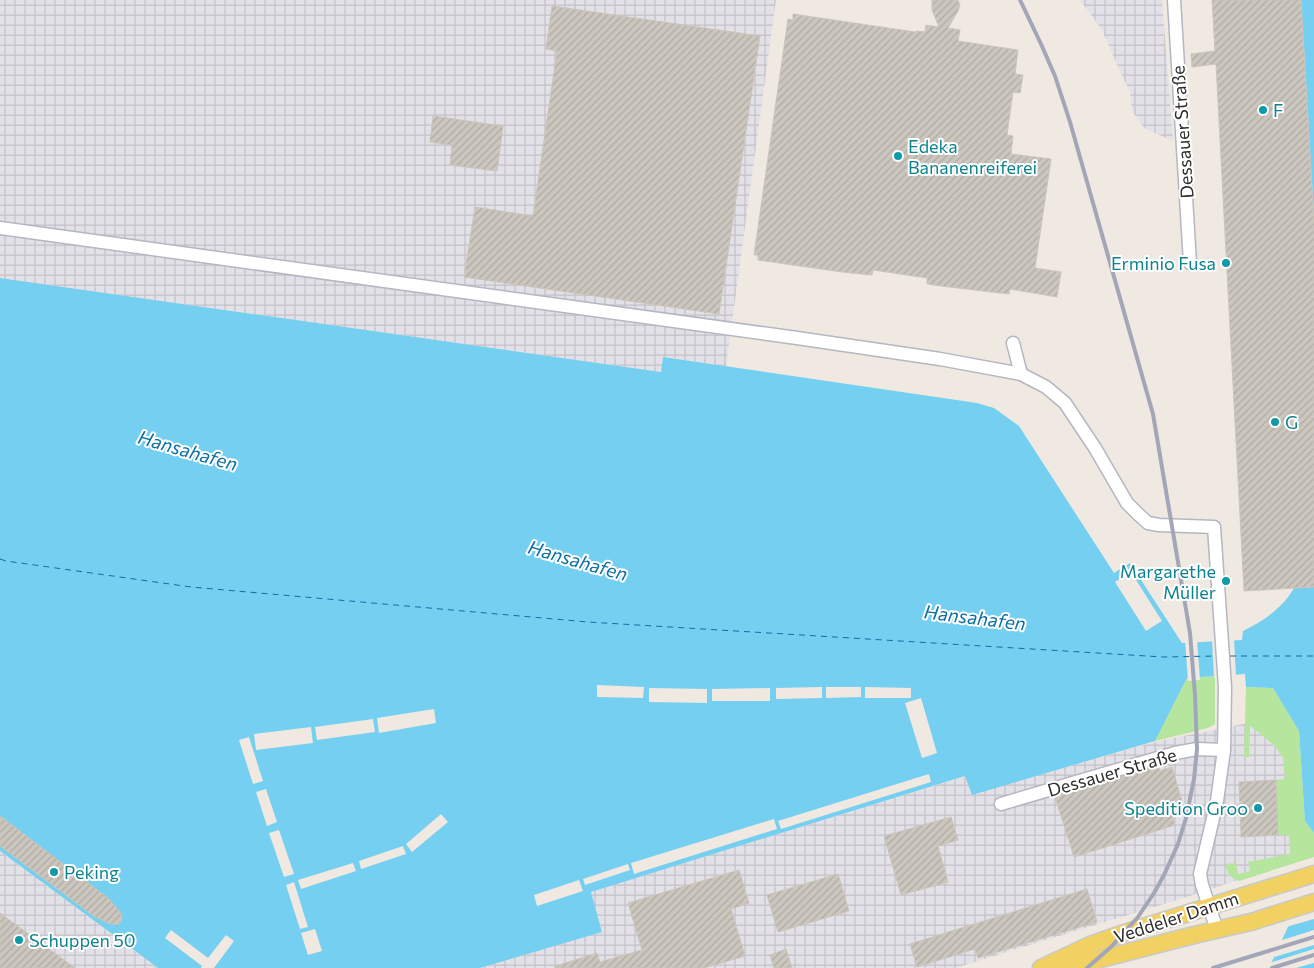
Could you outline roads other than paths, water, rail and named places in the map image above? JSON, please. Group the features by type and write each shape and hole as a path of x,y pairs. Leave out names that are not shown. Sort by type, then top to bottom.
{"main road":[{"name":"Veddeler Damm","path":"1041,968 1090,945 1124,933 1312,875"},
{"name":"Veddeler Damm","path":"1046,968 1097,960 1251,922 1314,902"}],"street":[{"name":"Dessauer Straße","path":"1174,0 1190,263"},
{"path":"0,228 816,340 940,359 1021,374 1046,387 1065,403 1095,448 1127,503 1142,518 1159,525 1214,527 1222,638 1224,750 1217,801 1200,874 1217,930"},
{"path":"1012,343 1021,374"},
{"name":"Dessauer Straße","path":"1001,804 1175,753 1197,749 1224,750"}],"water":[{"path":"1301,0 1314,0 1314,221"},
{"name":"Hansahafen","path":"0,278 661,372 663,357 977,403 994,408 1019,426 1114,573 1130,563 1182,643 1242,640 1243,631 1272,613 1284,602 1294,588 1314,587 1314,833 1305,821 1299,731 1273,688 1246,687 1245,674 1187,678 1155,741 972,795 965,776 591,892 602,932 480,968 158,968 0,851"},
{"path":"1314,871 1314,968 1269,968"}],"railway":[{"path":"1020,0 1055,76 1070,122 1153,414 1190,633 1195,695 1197,749 1194,779 1186,818 1178,844 1164,875 1138,917 1111,947 1087,968"},
{"path":"1213,968 1314,937"},
{"path":"1272,968 1314,955"}],"place":[{"name":"F","path":"1263,110"},
{"name":"Edeka Bananenreiferei","path":"898,156"},
{"name":"Erminio Fusa","path":"1226,263"},
{"name":"G","path":"1275,422"},
{"name":"Margarethe Müller","path":"1226,581"},
{"name":"Spedition Groo","path":"1258,808"},
{"name":"Peking","path":"54,872"},
{"name":"Schuppen 50","path":"19,940"}]}
